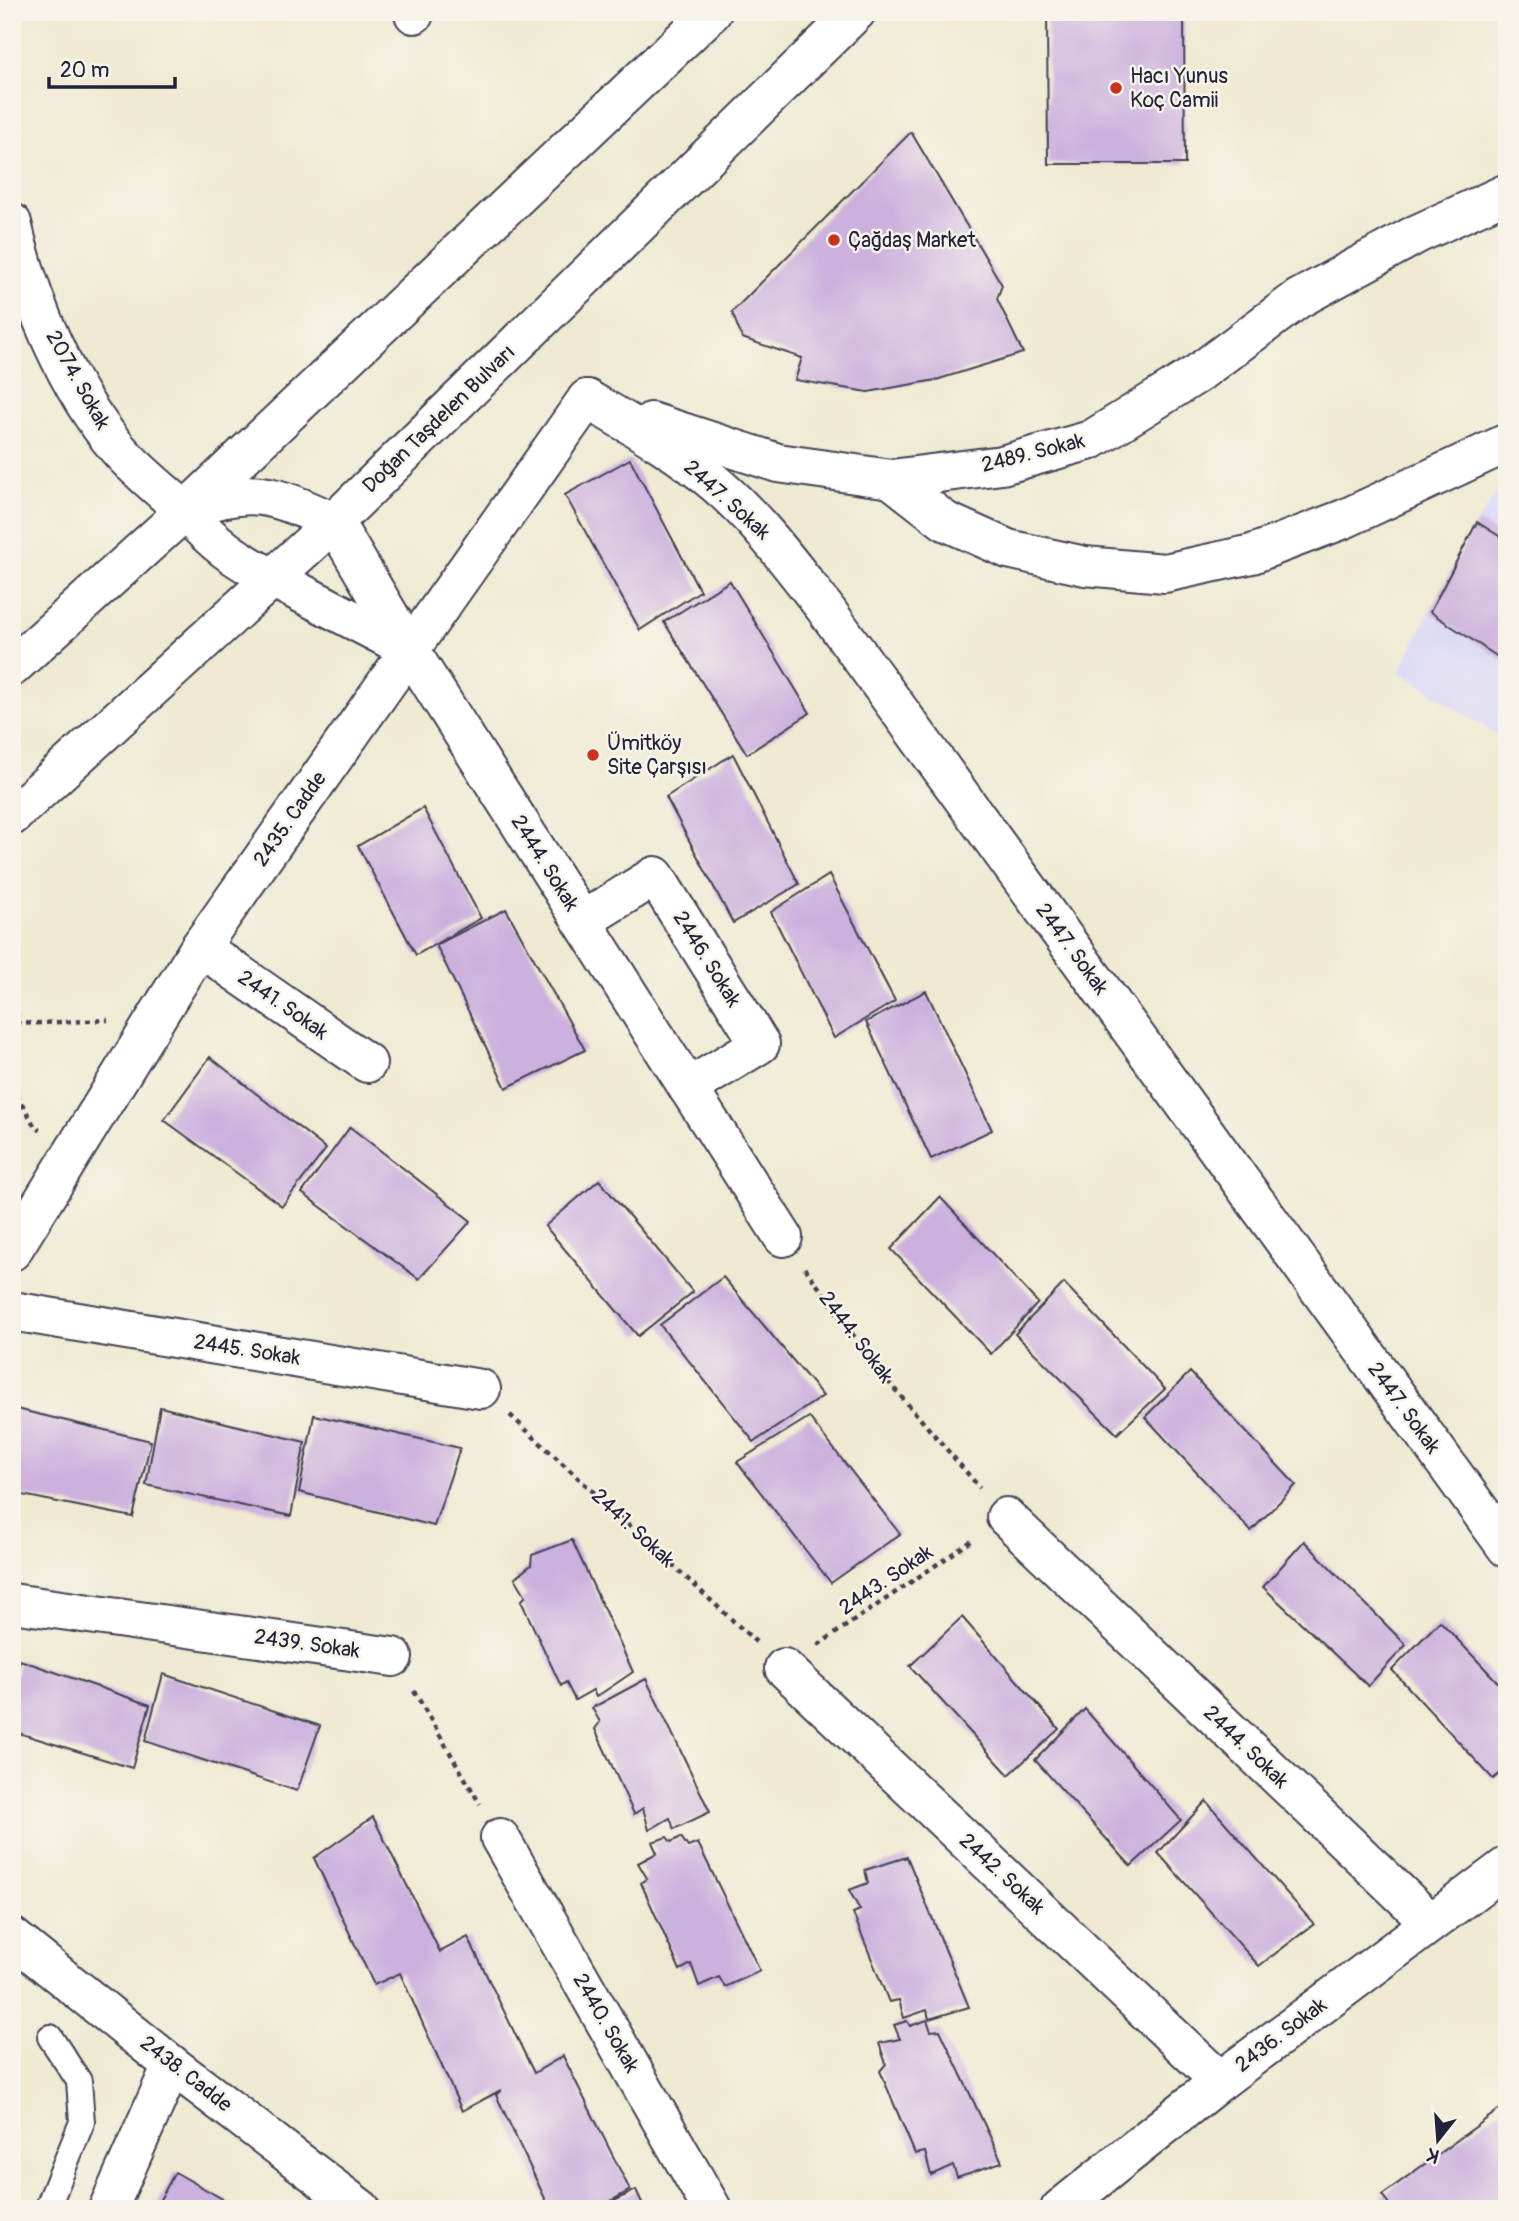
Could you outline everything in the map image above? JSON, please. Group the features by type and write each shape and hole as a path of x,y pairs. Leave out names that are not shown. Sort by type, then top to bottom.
{"street":[{"path":"12,667 185,511 712,12"},
{"name":"Doğan Taşdelen Bulvarı","path":"12,816 334,522 856,12"},
{"name":"2489. Sokak","path":"586,399 680,433 778,463 891,479 1002,465 1091,440 1197,374 1298,299 1417,234 1507,193"},
{"name":"2074. Sokak","path":"12,223 27,275 53,342 87,404 119,449 221,548 242,563 274,579"},
{"name":"2435. Cadde","path":"12,1251 200,947 586,399"},
{"name":"2447. Sokak","path":"586,399 659,441 718,485 775,543 1507,1548"},
{"path":"891,479 944,521 1008,550 1085,566 1165,573 1252,554 1321,528 1507,443"},
{"path":"185,511 220,497 251,494 281,499 334,522"},
{"name":"2444. Sokak","path":"334,522 409,649 783,1237"},
{"path":"274,579 409,649"},
{"name":"2446. Sokak","path":"582,921 655,876 760,1044 688,1088"},
{"name":"2441. Sokak","path":"200,947 367,1063"},
{"name":"2445. Sokak","path":"12,1311 481,1389"},
{"name":"2444. Sokak","path":"1006,1517 1430,1922"},
{"name":"2439. Sokak","path":"12,1602 393,1657"},
{"name":"2442. Sokak","path":"783,1668 1220,2081"},
{"name":"2440. Sokak","path":"500,1838 712,2209"},
{"name":"2436. Sokak","path":"1060,2209 1220,2081 1507,1866"},
{"name":"2438. Cadde","path":"12,1937 172,2065 362,2209"},
{"path":"108,2209 172,2065"}],"lane":[{"path":"47,2209 82,2122 79,2081 50,2037"}],"path":[{"path":"12,994 18,1012 12,1033"},
{"path":"16,1024 154,1018"},
{"path":"12,1086 36,1127 73,1151"},
{"name":"2444. Sokak","path":"783,1237 879,1371 1006,1517"},
{"name":"2441. Sokak","path":"481,1389 783,1668"},
{"name":"2443. Sokak","path":"783,1668 1006,1517"},
{"path":"393,1657 500,1838"}],"shaded area":[{"path":"1507,478 1507,742 1399,671 1477,522"}],"building":[{"name":"Hacı Yunus Koç Camii","path":"1047,12 1184,12 1185,164 1048,164"},
{"path":"911,132 1002,285 997,299 1023,353 936,380 868,392 795,380 802,358 742,338 732,312"},
{"path":"630,459 700,591 640,630 565,495"},
{"path":"1477,522 1507,541 1507,663 1430,612"},
{"path":"730,581 810,713 747,754 664,622"},
{"path":"733,754 799,884 733,923 666,797"},
{"path":"423,808 481,918 416,955 358,846"},
{"path":"829,875 895,1001 834,1038 771,912"},
{"path":"506,909 585,1050 506,1088 436,945"},
{"path":"926,991 992,1130 931,1159 866,1022"},
{"path":"210,1057 326,1149 282,1206 164,1120"},
{"path":"350,1127 471,1221 419,1279 302,1193"},
{"path":"599,1180 693,1292 638,1336 545,1226"},
{"path":"940,1197 1038,1303 991,1354 891,1249"},
{"path":"723,1277 823,1396 754,1442 660,1325"},
{"path":"1064,1283 1165,1389 1117,1434 1015,1334"},
{"path":"1190,1372 1296,1485 1251,1531 1145,1417"},
{"path":"160,1407 305,1442 291,1516 146,1485"},
{"path":"12,1408 151,1441 133,1517 12,1493"},
{"path":"314,1415 460,1448 434,1526 299,1492"},
{"path":"809,1417 900,1534 831,1583 737,1462"},
{"path":"572,1540 633,1672 596,1697 593,1690 575,1700 566,1682 561,1686 521,1601 526,1596 515,1578 531,1565 532,1555"},
{"path":"1304,1541 1406,1645 1368,1686 1263,1587"},
{"path":"962,1617 1059,1729 1009,1775 910,1666"},
{"path":"1440,1621 1507,1692 1507,1768 1493,1779 1392,1670"},
{"path":"20,1660 150,1705 132,1768 12,1731 12,1691"},
{"path":"163,1674 320,1726 297,1791 145,1741"},
{"path":"646,1679 710,1812 674,1829 670,1818 649,1830 643,1808 634,1814 595,1729 600,1722 592,1708"},
{"path":"1085,1709 1181,1820 1131,1866 1035,1760"},
{"path":"1206,1801 1314,1924 1259,1966 1158,1853"},
{"path":"373,1817 440,1952 468,1937 534,2073 563,2056 630,2190 597,2209 550,2209 496,2095 501,2090 462,2111 400,1973 374,1985 314,1858"},
{"path":"667,1837 671,1842 681,1837 688,1847 698,1843 760,1971 725,1987 719,1977 699,1986 691,1964 680,1970 641,1883 647,1878 638,1863 657,1853 652,1842"},
{"path":"907,1857 969,2007 929,2019 927,2010 904,2018 899,2000 889,2002 853,1913 860,1910 849,1890 868,1883 865,1870"},
{"path":"927,2020 931,2031 940,2030 1002,2162 957,2177 953,2165 931,2175 925,2152 915,2154 880,2071 886,2064 879,2043 900,2039 894,2025 907,2021 910,2026"},
{"path":"1507,2104 1507,2209 1393,2209 1382,2195"},
{"path":"175,2172 240,2209 155,2209"},
{"path":"636,2190 645,2209 598,2209"}],"place":[{"name":"Hacı Yunus Koç Camii","path":"1116,88"},
{"name":"Çağdaş Market","path":"834,240"},
{"name":"Ümitköy Site Çarşısı","path":"593,755"}]}
